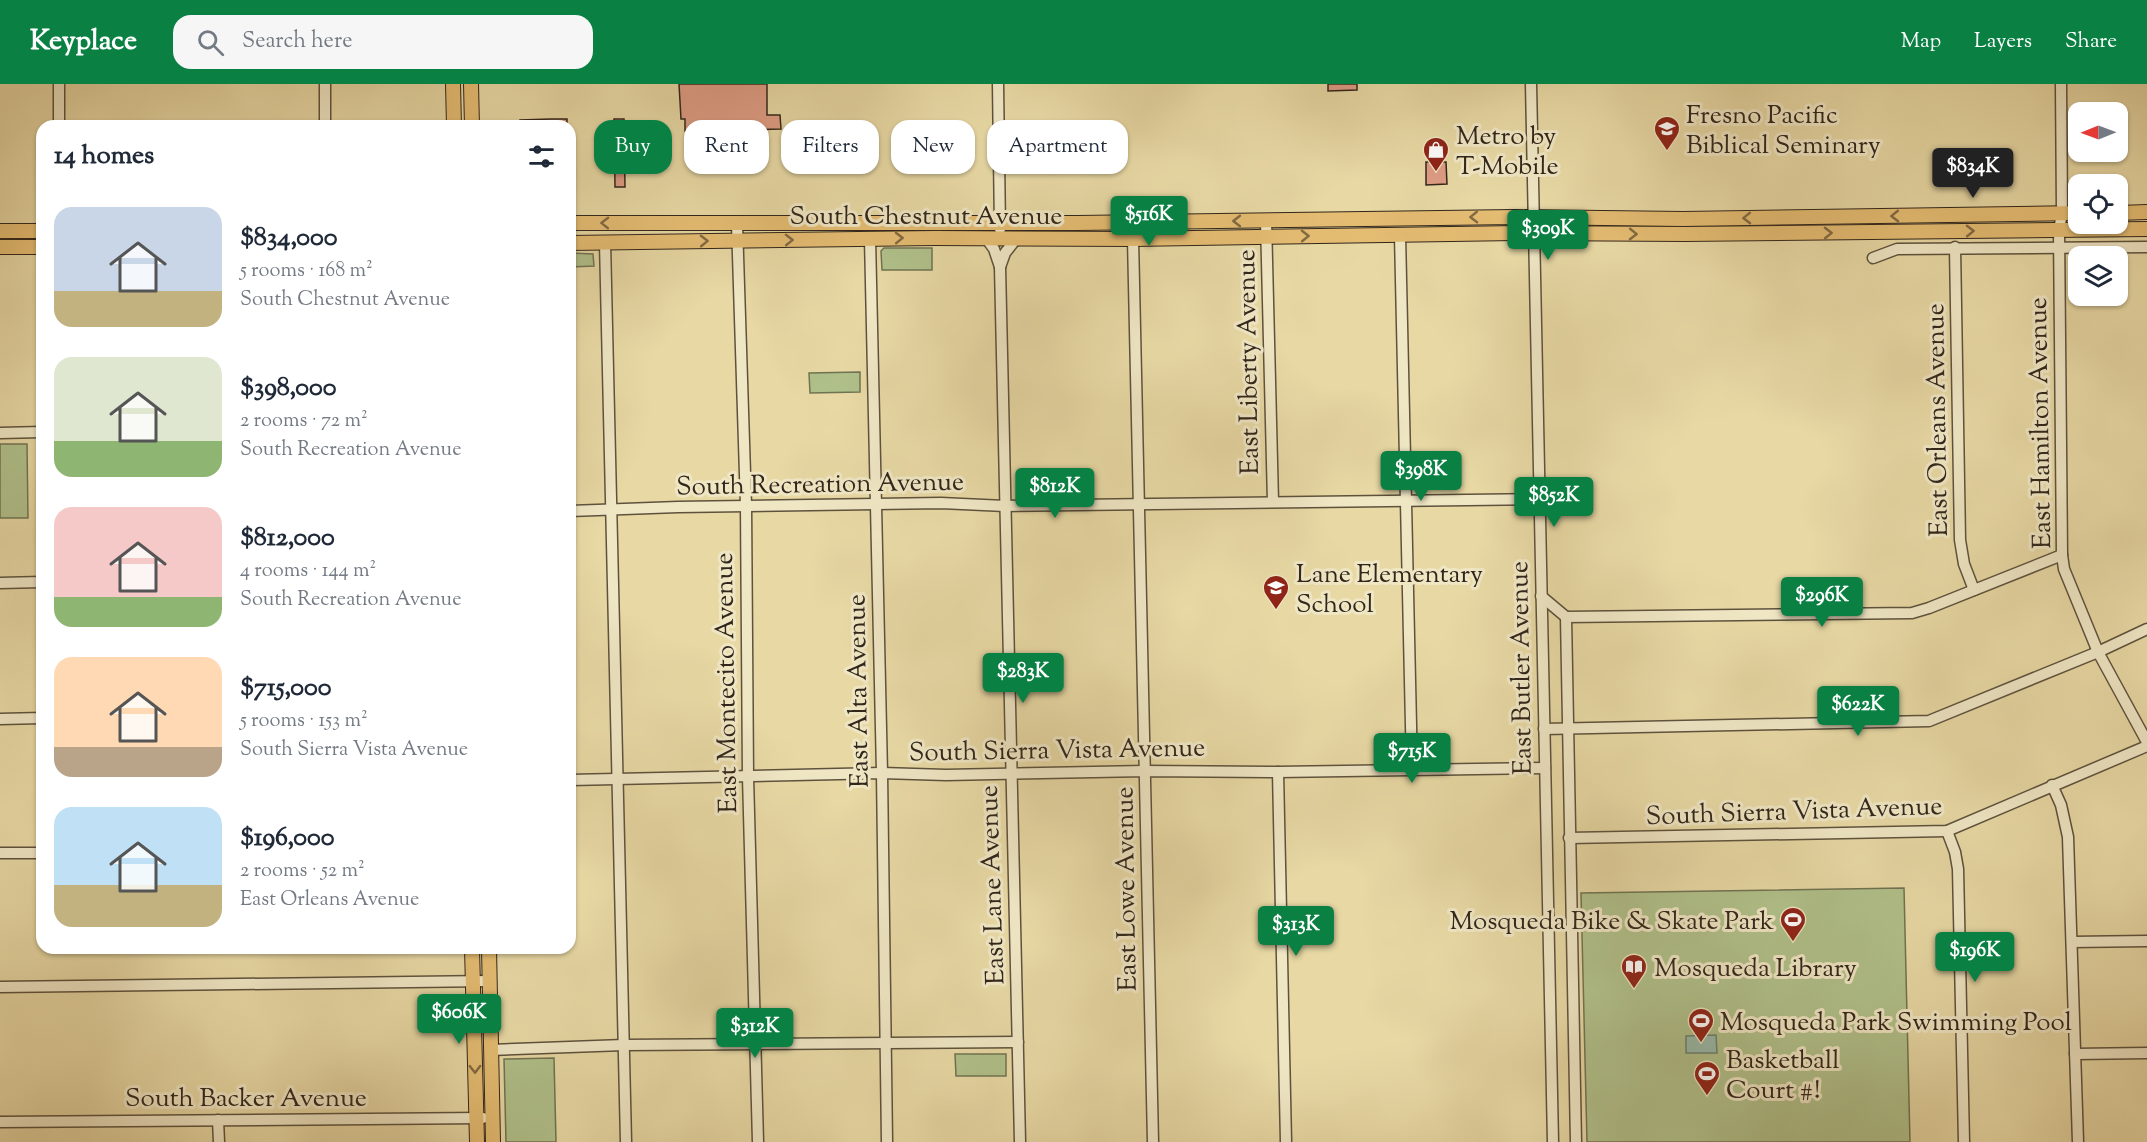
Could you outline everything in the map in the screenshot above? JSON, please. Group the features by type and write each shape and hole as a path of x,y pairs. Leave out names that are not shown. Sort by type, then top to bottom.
{"main road":[{"path":"453,84 454,120"},
{"path":"471,84 472,120"},
{"path":"2128,213 2147,212"},
{"name":"South Chestnut Avenue","path":"576,223 1167,222 1533,217 1683,219 2068,213"},
{"path":"1095,239 1100,231 1160,230 1167,222"},
{"path":"605,242 618,234 666,232 673,229 676,224"},
{"name":"South Chestnut Avenue","path":"576,243 870,238 1133,239 1533,233 1697,234 2147,229"},
{"path":"0,231 36,231"},
{"path":"0,247 36,247"},
{"path":"472,954 477,1142"},
{"path":"489,954 493,1142"}],"street":[{"path":"59,84 59,120"},
{"path":"324,84 325,120"},
{"name":"East Lane Avenue","path":"998,84 1000,222 993,238 1000,267 1020,1142"},
{"name":"East Butler Avenue","path":"1531,84 1553,1142"},
{"name":"East Hamilton Avenue","path":"2061,84 2062,213 2059,230 2062,555 2064,569 2098,652 2147,744"},
{"name":"East Liberty Avenue","path":"1266,221 1273,502"},
{"name":"East Montecito Avenue","path":"737,224 746,505 748,777 758,1142"},
{"path":"1400,235 1412,770"},
{"name":"East Alta Avenue","path":"870,238 882,773 887,1142"},
{"path":"1000,267 1005,253 1016,239"},
{"name":"East Lowe Avenue","path":"1133,239 1153,1142"},
{"path":"605,242 626,1142"},
{"path":"1873,258 1897,249 2147,247"},
{"name":"East Orleans Avenue","path":"1954,248 1960,540 1964,564 1974,590"},
{"path":"0,433 36,432"},
{"name":"South Recreation Avenue","path":"576,511 746,505 941,503 1005,506 1539,499"},
{"path":"1541,596 1566,617 1912,613 2062,555"},
{"path":"0,583 36,582"},
{"path":"1566,617 1576,1142"},
{"path":"1544,729 1929,721 2098,652 2147,629"},
{"path":"0,719 36,718"},
{"name":"South Sierra Vista Avenue","path":"1569,838 1947,831 2147,744"},
{"name":"South Sierra Vista Avenue","path":"576,780 882,773 1010,775 1145,771 1278,772 1545,768"},
{"path":"1278,772 1286,1142"},
{"path":"2052,785 2063,813 2068,837 2078,1142"},
{"path":"1947,831 1955,852 1958,869 1965,1142"},
{"path":"0,854 36,853"},
{"path":"2072,942 2147,941"},
{"path":"0,987 490,981"},
{"path":"1551,1008 1572,1007"},
{"path":"491,1050 624,1045 1018,1042"},
{"path":"2075,1054 2147,1053"},
{"name":"South Backer Avenue","path":"0,1122 492,1118"},
{"path":"218,1120 219,1142"}],"green space":[{"path":"884,248 932,248 932,270 882,270 881,251"},
{"path":"576,253 593,254 594,266 576,267"},
{"path":"860,372 860,392 810,393 809,373"},
{"path":"0,444 27,444 28,518 0,518"},
{"path":"1904,888 1910,1142 1587,1142 1581,893"},
{"path":"955,1054 1006,1054 1006,1076 956,1076"},
{"path":"554,1058 556,1142 506,1142 504,1059"}],"shaded area":[{"name":"Mosqueda Park Swimming Pool","path":"1716,1035 1717,1053 1686,1053 1686,1036"}],"building":[{"path":"679,84 767,84 767,115 780,115 781,129 769,129 769,120 681,119"},
{"path":"1328,84 1357,84 1357,90 1328,91"},
{"path":"567,119 567,120 520,120"},
{"name":"Metro by T-Mobile","path":"1426,162 1446,162 1447,184 1426,185"},
{"path":"615,174 625,174 625,187 615,187"}],"place":[{"name":"Fresno Pacific Biblical Seminary","path":"1667,152"},
{"name":"Metro by T-Mobile","path":"1436,173"},
{"name":"Lane Elementary School","path":"1276,611"},
{"name":"Mosqueda Bike & Skate Park","path":"1793,943"},
{"name":"Mosqueda Library","path":"1634,990"},
{"name":"Mosqueda Park Swimming Pool","path":"1701,1044"},
{"name":"Basketball Court #!","path":"1707,1097"}]}
